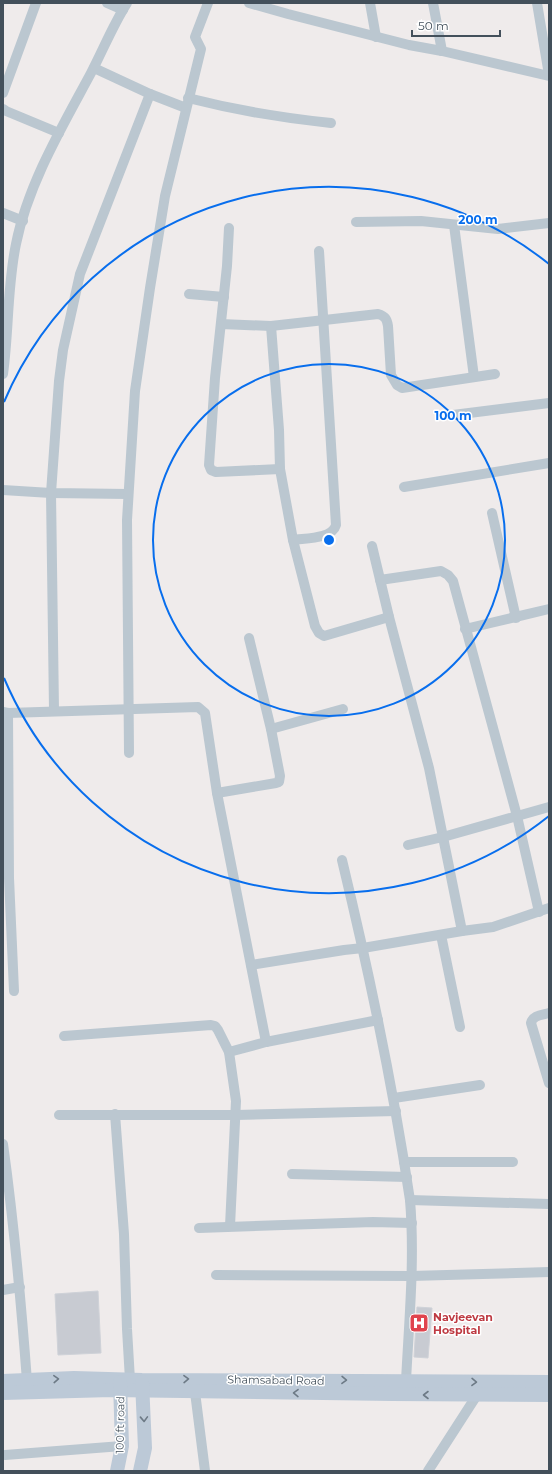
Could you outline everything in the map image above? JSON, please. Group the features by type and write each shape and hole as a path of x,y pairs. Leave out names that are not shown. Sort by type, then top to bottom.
{"main road":[{"name":"Shamsabad Road","path":"3,1381 74,1378 195,1392 549,1395"},
{"name":"Shamsabad Road","path":"3,1393 131,1384 406,1381 549,1382"},
{"name":"100 ft road","path":"117,1471 131,1384"},
{"name":"100 ft road","path":"131,1384 145,1448 140,1471"}],"street":[{"path":"3,93 36,3"},
{"path":"3,374 12,267 16,242 22,221 46,156 94,68 125,6 107,3"},
{"path":"129,753 128,494 135,391 165,196 201,49 196,42 195,37 208,3"},
{"path":"249,3 376,37 549,76 538,3"},
{"path":"370,3 376,37"},
{"path":"433,3 442,51"},
{"path":"94,68 150,94 187,103 331,123"},
{"path":"54,710 51,493 59,381 63,350 80,274 150,94"},
{"path":"3,109 59,133"},
{"path":"3,213 22,221"},
{"path":"356,222 421,221 498,229 549,223"},
{"path":"454,225 474,377"},
{"path":"229,228 224,297 215,378 209,465 211,470 216,472 280,469"},
{"path":"293,540 326,535 335,529 336,525 319,250"},
{"path":"189,294 224,297"},
{"path":"221,324 271,326 378,314 383,315 387,319 392,375 397,385 402,388 495,374"},
{"path":"271,326 279,430 280,469 293,540 315,626 319,633 324,636 389,618"},
{"path":"453,415 549,403"},
{"path":"404,487 481,476 549,463"},
{"path":"3,490 51,493 128,494"},
{"path":"492,513 516,618"},
{"path":"372,546 389,618 425,753 462,931"},
{"path":"380,580 442,571 453,581 516,816 539,912"},
{"path":"465,629 549,609"},
{"path":"217,793 279,782 280,776 271,729 249,638"},
{"path":"14,990 8,964 9,878 5,788 6,712 198,707 205,713 207,720 217,793 266,1042"},
{"path":"271,729 343,709"},
{"path":"408,845 443,837 549,807"},
{"path":"342,860 364,948 394,1098 410,1200 412,1223 411,1276 406,1381"},
{"path":"251,965 501,925 549,908"},
{"path":"441,935 460,1027"},
{"path":"549,1013 533,1018 531,1023 549,1083"},
{"path":"229,1052 266,1042 378,1020"},
{"path":"64,1036 211,1025 215,1026 229,1052 236,1101 230,1226"},
{"path":"394,1098 480,1085"},
{"path":"59,1116 115,1114 236,1115 396,1111"},
{"path":"115,1114 124,1234 126,1329 131,1384"},
{"path":"3,1144 8,1215 20,1287 27,1380"},
{"path":"404,1162 514,1162"},
{"path":"292,1174 407,1177"},
{"path":"410,1200 549,1204"},
{"path":"199,1228 373,1222 412,1223"},
{"path":"216,1275 411,1276 549,1272"},
{"path":"3,1290 20,1287"},
{"path":"195,1392 205,1471"},
{"path":"428,1471 477,1395"},
{"path":"5,1455 122,1446"}],"building":[{"path":"98,1291 101,1353 58,1355 55,1294"},
{"path":"417,1307 432,1308 428,1358 414,1357"}],"place":[{"name":"Navjeevan Hospital","path":"419,1323"}]}
